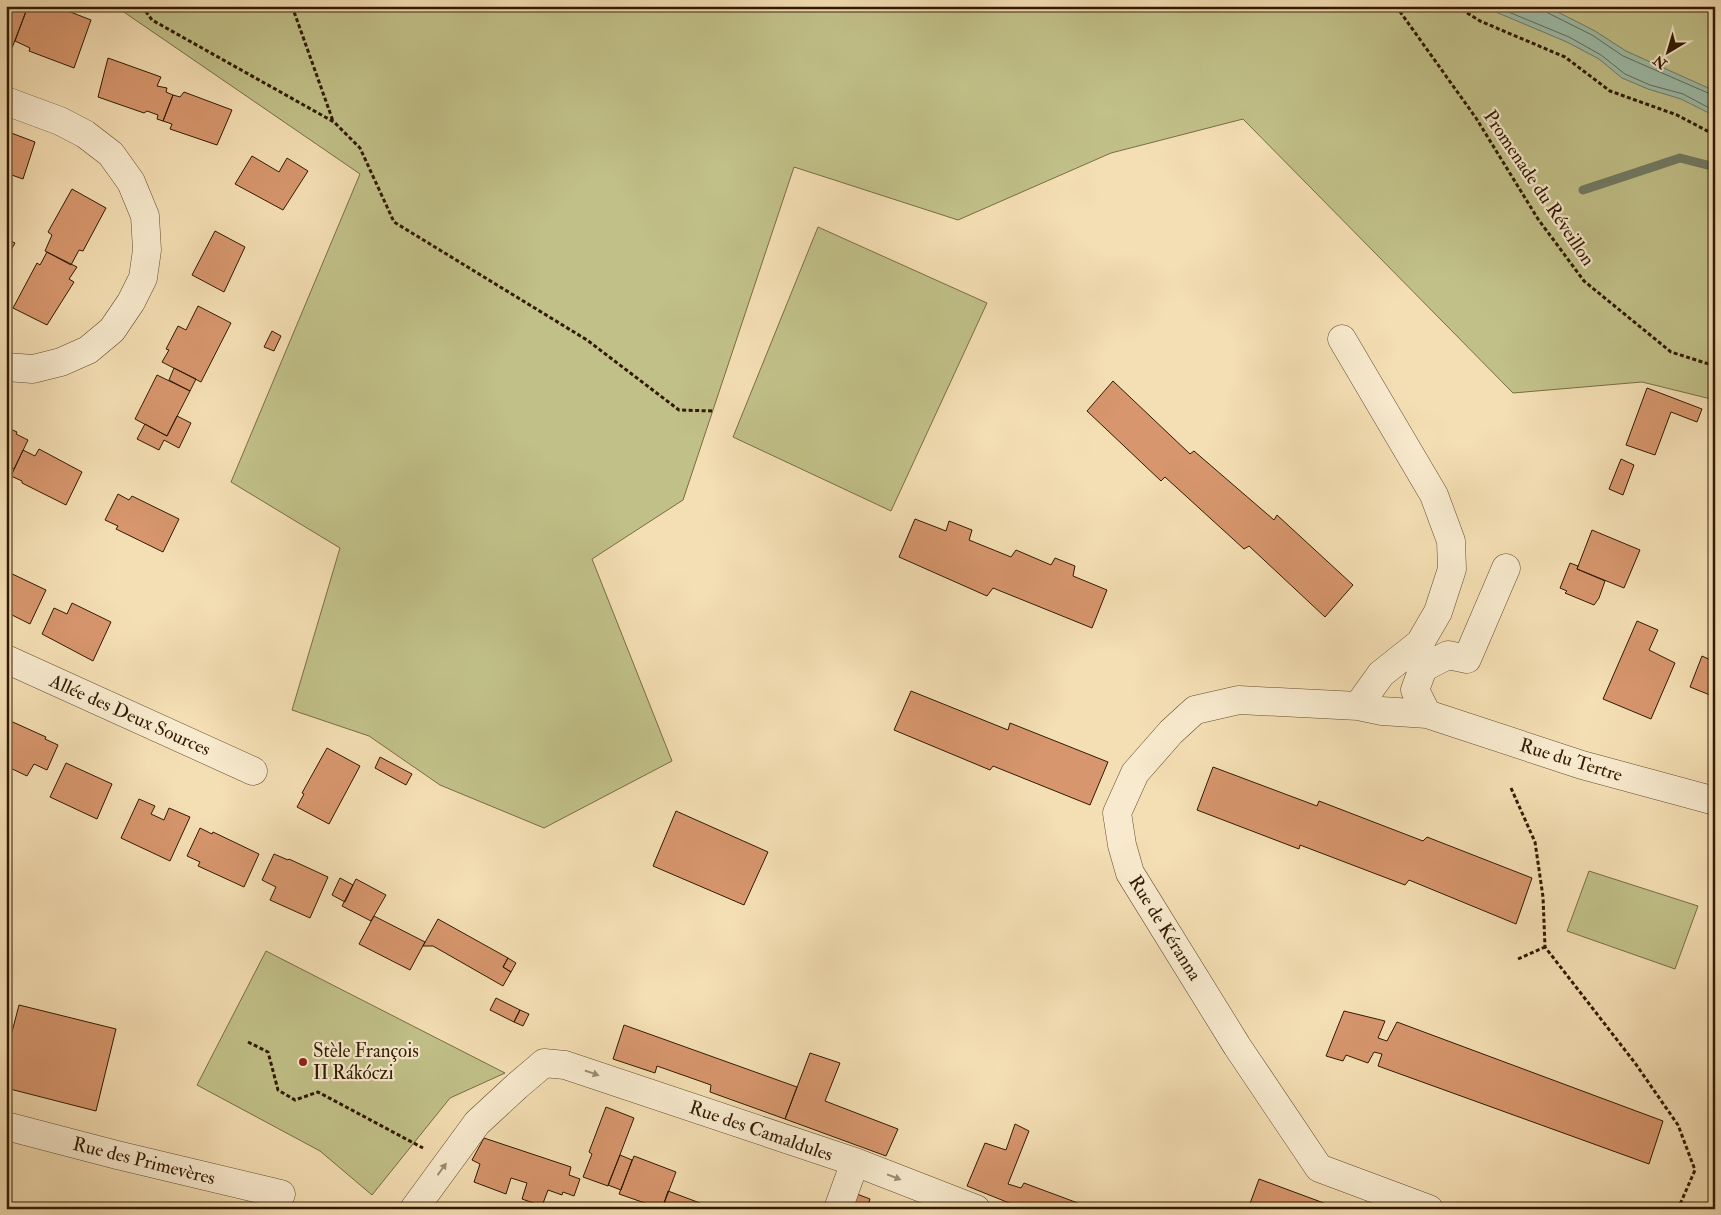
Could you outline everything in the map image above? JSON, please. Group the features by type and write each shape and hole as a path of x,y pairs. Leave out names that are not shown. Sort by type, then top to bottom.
{"street":[{"path":"6,101 60,121 85,134 111,154 131,182 145,216 147,250 144,278 131,302 112,330 88,350 61,362 32,369 6,367"},
{"path":"1342,339 1434,495 1452,541 1452,570 1438,612 1420,642 1381,674 1358,706"},
{"path":"1428,714 1415,690 1423,668 1448,655 1467,659 1506,568"},
{"name":"Allée des Deux Sources","path":"6,659 253,770"},
{"name":"Rue de Kéranna","path":"1428,714 1382,711 1358,706 1239,700 1195,710 1171,732 1135,773 1117,813 1122,845 1130,873 1237,1046 1319,1168 1429,1209"},
{"name":"Rue du Tertre","path":"1428,714 1582,765 1715,801"},
{"name":"Rue des Camaldules","path":"445,1165 477,1123 544,1063 565,1065 855,1162 976,1209"},
{"name":"Rue des Primevères","path":"6,1126 117,1155 281,1194"},
{"path":"838,1209 855,1162"},
{"path":"414,1209 445,1165"}],"path":[{"path":"142,6 152,20 334,122 360,148 394,222 587,340 680,410 713,412"},
{"path":"292,6 334,122"},
{"name":"Promenade du Réveillon","path":"1396,6 1476,118 1538,219 1584,281 1671,352 1715,366"},
{"path":"1456,6 1480,21 1565,57 1610,92 1677,115 1715,135"},
{"path":"1511,788 1535,842 1543,897 1545,948 1635,1063 1678,1125 1695,1170 1678,1209"},
{"path":"1518,959 1545,948"},
{"path":"248,1042 268,1052 278,1090 295,1100 318,1092 421,1146 445,1165"}],"shaded area":[{"path":"115,6 1715,6 1715,400 1642,382 1513,393 1243,119 1111,153 958,220 794,167 683,500 592,559 672,761 544,828 440,785 369,736 292,710 340,548 231,482 360,174"},
{"path":"818,227 987,303 891,511 733,437"},
{"path":"1589,871 1698,906 1675,969 1567,931"},
{"path":"266,951 505,1073 450,1098 372,1195 320,1151 197,1085"}],"water":[{"path":"1486,6 1546,6 1595,31 1626,51 1715,91 1715,116 1681,99 1648,89 1622,78 1599,59 1567,42 1491,10"}],"building":[{"path":"13,6 28,6 12,48 6,46 6,9 11,10"},
{"path":"28,6 55,6 91,20 74,68 29,51 30,48 15,41"},
{"path":"108,58 161,77 157,86 167,88 166,92 173,95 163,121 157,119 158,115 147,111 144,113 98,97"},
{"path":"184,92 232,110 217,145 170,129 172,124 163,121 173,95 180,97"},
{"path":"6,131 35,142 23,179 6,173"},
{"path":"252,156 279,172 287,158 308,171 283,210 235,184"},
{"path":"72,189 106,208 83,251 79,250 71,265 45,251 52,235 48,232"},
{"path":"215,231 245,247 224,292 192,275"},
{"path":"9,240 15,243 6,259 6,244"},
{"path":"47,252 77,267 69,279 74,282 47,325 13,308 37,263 40,265"},
{"path":"198,306 231,323 201,382 162,362 169,350 166,349 178,326 186,330"},
{"path":"272,331 281,336 274,351 264,347"},
{"path":"174,368 196,379 190,391 169,380"},
{"path":"157,375 190,391 167,436 135,419"},
{"path":"1113,381 1190,454 1194,451 1274,520 1277,515 1353,585 1325,617 1249,546 1244,549 1165,477 1161,481 1087,411"},
{"path":"1647,388 1702,409 1697,422 1671,412 1655,455 1626,445"},
{"path":"177,416 191,423 179,448 164,440 159,450 137,439 145,424 167,436"},
{"path":"6,427 28,440 14,469 6,465"},
{"path":"39,449 82,472 66,505 11,476 23,450 35,456"},
{"path":"1621,459 1634,465 1623,495 1609,489"},
{"path":"118,494 129,500 132,496 179,519 163,552 116,529 118,526 105,520"},
{"path":"915,519 946,531 949,521 972,530 969,540 1011,557 1016,550 1051,565 1055,558 1075,566 1073,576 1107,590 1092,628 993,588 987,596 899,557"},
{"path":"1592,530 1640,550 1624,588 1577,569"},
{"path":"1570,563 1578,566 1577,569 1605,581 1599,598 1594,605 1565,593 1567,591 1560,588"},
{"path":"6,571 46,590 30,624 6,612"},
{"path":"72,603 111,622 93,661 42,634 54,608 67,614"},
{"path":"1637,621 1658,630 1649,650 1675,663 1651,719 1603,699"},
{"path":"1702,656 1715,662 1715,697 1690,687"},
{"path":"911,691 1008,730 1010,723 1108,762 1090,805 993,766 990,770 894,730"},
{"path":"6,719 46,737 45,739 58,745 47,770 34,764 27,776 6,766"},
{"path":"327,748 360,766 329,824 297,807 304,794 302,793"},
{"path":"380,757 412,774 406,785 375,768"},
{"path":"66,763 112,784 97,819 50,797"},
{"path":"1213,767 1317,806 1319,801 1423,841 1427,837 1532,878 1516,924 1409,880 1405,885 1300,845 1299,849 1197,810"},
{"path":"139,799 155,806 151,814 164,820 169,808 190,817 170,861 121,838"},
{"path":"676,811 768,852 744,905 653,866"},
{"path":"200,828 212,834 213,832 259,854 244,887 198,866 200,862 187,856"},
{"path":"274,854 328,877 310,918 270,900 276,887 262,880"},
{"path":"340,878 353,885 345,902 332,895"},
{"path":"356,879 386,895 371,921 342,906"},
{"path":"374,916 425,942 410,970 359,944"},
{"path":"438,919 508,958 503,967 511,972 503,986 433,946 423,946"},
{"path":"508,958 516,963 511,972 503,967"},
{"path":"496,998 520,1010 514,1022 490,1010"},
{"path":"19,1005 116,1029 96,1111 6,1088 6,1055"},
{"path":"520,1010 529,1014 523,1026 514,1022"},
{"path":"1344,1011 1385,1021 1378,1038 1387,1041 1397,1022 1663,1121 1649,1164 1378,1066 1382,1054 1374,1052 1368,1063 1346,1055 1343,1061 1326,1056"},
{"path":"624,1025 797,1087 785,1119 710,1092 711,1085 657,1066 655,1073 613,1059"},
{"path":"810,1053 840,1063 825,1101 898,1129 886,1156 785,1119"},
{"path":"606,1107 634,1118 608,1186 583,1177 592,1154 589,1152"},
{"path":"1015,1124 1029,1131 1008,1184 1021,1188 1024,1183 1094,1209 1024,1209 967,1186 985,1143 1006,1150"},
{"path":"484,1138 571,1167 569,1175 580,1179 574,1196 563,1192 562,1195 548,1190 542,1206 522,1199 527,1183 511,1178 506,1194 474,1182 480,1164 472,1160"},
{"path":"620,1155 632,1160 621,1190 608,1185"},
{"path":"634,1156 676,1172 662,1209 619,1194"},
{"path":"1259,1179 1340,1209 1248,1209"},
{"path":"668,1191 708,1206 707,1209 662,1209"},
{"path":"857,1194 870,1199 867,1209 852,1209"}],"waterway":[{"path":"1583,190 1680,158 1715,167"}],"place":[{"name":"Stèle François II Rákóczi","path":"303,1062"}]}
